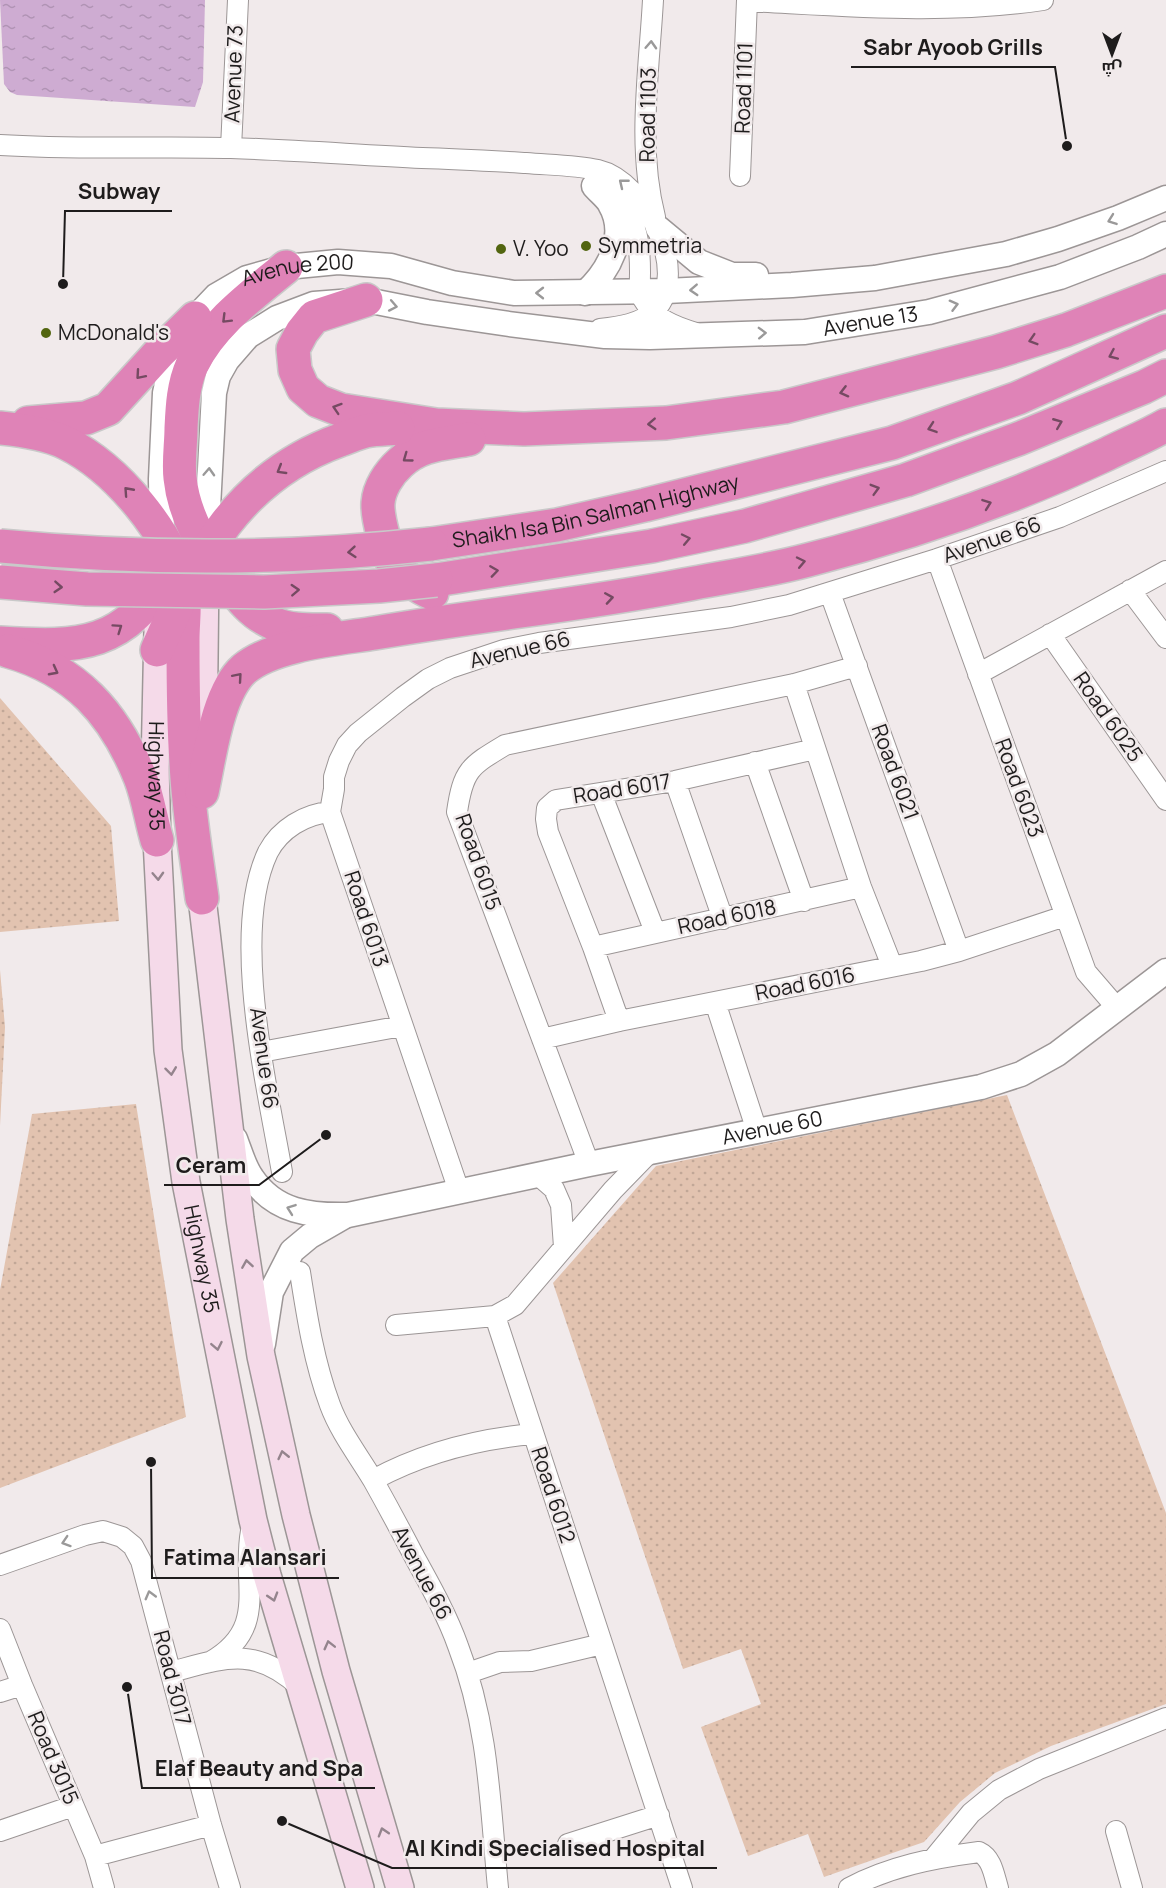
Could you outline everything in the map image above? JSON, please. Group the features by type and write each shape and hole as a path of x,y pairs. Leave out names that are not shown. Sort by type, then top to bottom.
{"highway":[{"path":"286,267 243,302 215,331 192,365 185,385 182,407 179,477 186,508 202,528 242,602 274,624 296,629 326,630 425,623 560,606 681,586 807,561 927,526 1055,478 1166,425"},
{"path":"366,300 314,317 302,332 293,349 295,370 303,388 318,401 341,410 436,425 524,429 666,423 784,407 996,352 1066,330 1166,291"},
{"path":"0,426 86,418 108,409 160,352 195,318"},
{"name":"Shaikh Isa Bin Salman Highway","path":"0,546 78,553 189,558 330,554 494,536 568,523 892,443 1018,398 1166,330"},
{"name":"Shaikh Isa Bin Salman Highway","path":"0,582 87,589 264,592 379,586 651,546 745,526 906,480 1018,439 1166,376"},
{"path":"0,643 74,644 108,635 138,614 202,528 227,520 272,475 316,449 366,431 436,425"},
{"path":"0,426 65,442 97,462 143,509 169,570 191,820 202,898"},
{"path":"524,429 422,447 400,463 386,479 378,503 381,529 394,565 421,589 451,599 489,604 560,606"},
{"path":"157,650 169,570"},
{"path":"202,792 222,706 229,687 245,668 275,652 286,649 425,623"},
{"path":"0,649 22,655 57,672 83,689 105,712 140,778 157,840"}],"main road":[{"name":"Highway 35","path":"202,528 202,898 240,1219 261,1356 296,1515 336,1671 400,1888"},
{"name":"Highway 35","path":"157,650 155,767 157,840 168,1050 186,1182 253,1520 360,1888"}],"street":[{"name":"Avenue 73","path":"231,148 238,0"},
{"name":"Road 1103","path":"653,0 645,146 650,192 658,228"},
{"path":"747,0 879,8 942,9 1043,0"},
{"name":"Road 1101","path":"740,176 747,0"},
{"path":"0,145 231,148 584,168 617,177 634,192 658,228 699,262 732,275 772,276 839,270 895,264 938,255 948,258 955,264"},
{"path":"540,164 594,186 618,202 634,222 640,247 640,291 644,300 654,312 674,326 703,335"},
{"path":"585,293 600,279 612,257 617,240 616,223 610,204 594,186"},
{"name":"Avenue 13","path":"666,291 792,285 875,278 955,264 1006,254 1058,239 1166,198"},
{"path":"654,312 666,291 665,258 658,228"},
{"name":"Avenue 13","path":"561,331 605,336 805,332 929,312 1060,277 1166,234"},
{"name":"Avenue 200","path":"169,570 161,478 165,393 174,352 195,318 216,296 247,278 286,267 338,262 391,266 452,283 513,293 666,291"},
{"name":"Avenue 200","path":"202,528 214,393 218,376 227,360 248,336 277,318 314,304 366,300 439,314 561,331 602,329 634,323 654,312"},
{"name":"Avenue 66","path":"282,1172 261,1052 252,959 254,912 265,862 269,851 284,832 306,816 330,812 334,777 347,745 358,733 403,697 428,679 450,668 504,650 539,642 731,617 830,593 1060,517 1166,471"},
{"name":"Road 6023","path":"937,559 1086,972 1117,1008"},
{"path":"978,674 1166,571"},
{"path":"1130,590 1166,638"},
{"name":"Road 6021","path":"830,593 959,951"},
{"name":"Road 6025","path":"1050,634 1166,800"},
{"name":"Road 6015","path":"589,1164 457,812 461,786 475,763 505,745 795,684 857,666"},
{"path":"795,684 861,887 892,966"},
{"name":"Road 6017","path":"620,1021 548,832 547,808 556,800 675,781 815,749"},
{"path":"754,762 804,901"},
{"path":"675,781 723,918"},
{"path":"601,793 655,932"},
{"name":"Road 6013","path":"330,812 459,1191"},
{"name":"Road 6018","path":"593,947 861,887"},
{"name":"Road 6016","path":"542,1039 959,951 1065,916"},
{"name":"Avenue 60","path":"348,1215 589,1164 981,1087 1021,1074 1057,1054 1166,971"},
{"path":"715,1002 756,1131"},
{"path":"261,1052 402,1026"},
{"path":"229,1126 251,1178 270,1199 290,1210 322,1216 348,1215"},
{"path":"396,1326 495,1316 515,1305 613,1190 649,1153"},
{"path":"538,1175 554,1189 561,1205 564,1247"},
{"path":"261,1356 272,1292 292,1251 310,1236 348,1215"},
{"name":"Avenue 66","path":"300,1272 312,1343 330,1406 444,1612 468,1673 483,1733 489,1774 498,1888"},
{"name":"Road 6012","path":"495,1316 682,1888"},
{"path":"373,1480 415,1461 460,1447 502,1437 533,1434"},
{"path":"210,1662 224,1654 237,1640 246,1624 250,1606 248,1554 253,1520"},
{"name":"Road 3017","path":"0,1565 85,1535 103,1531 122,1537 134,1546 141,1561 211,1826 230,1888"},
{"name":"Road 3015","path":"0,1629 94,1856 104,1888"},
{"path":"468,1673 495,1663 531,1661 602,1644"},
{"path":"171,1672 234,1658 259,1661 274,1667 300,1687"},
{"path":"0,1692 22,1685"},
{"path":"934,1858 971,1812 999,1790 1039,1769 1166,1718"},
{"path":"0,1831 73,1806"},
{"path":"568,1844 659,1815"},
{"path":"94,1856 211,1826"},
{"path":"1116,1831 1132,1888"},
{"path":"849,1888 880,1873 934,1858 979,1852 985,1855 991,1865 998,1888"}],"shaded area":[{"path":"0,698 111,826 119,921 0,932"},
{"path":"0,970 5,1027 0,1126"},
{"path":"1007,1095 1166,1513 1166,1704 1051,1746 995,1773 960,1802 924,1842 824,1877 808,1834 748,1856 701,1727 761,1704 741,1649 683,1669 553,1283 656,1166"},
{"path":"136,1104 186,1417 0,1488 0,1290 32,1114"}],"water":[{"path":"0,0 205,0 203,82 195,107 17,95 10,92 4,84"}],"place":[{"name":"Sabr Ayoob Grills","path":"1067,146"},
{"name":"Symmetria","path":"586,246"},
{"name":"V. Yoo","path":"501,249"},
{"name":"Subway","path":"63,284"},
{"name":"McDonald's","path":"46,333"},
{"name":"Ceram","path":"326,1135"},
{"name":"Fatima Alansari","path":"151,1462"},
{"name":"Elaf Beauty and Spa","path":"127,1687"},
{"name":"Al Kindi Specialised Hospital","path":"282,1821"}]}
